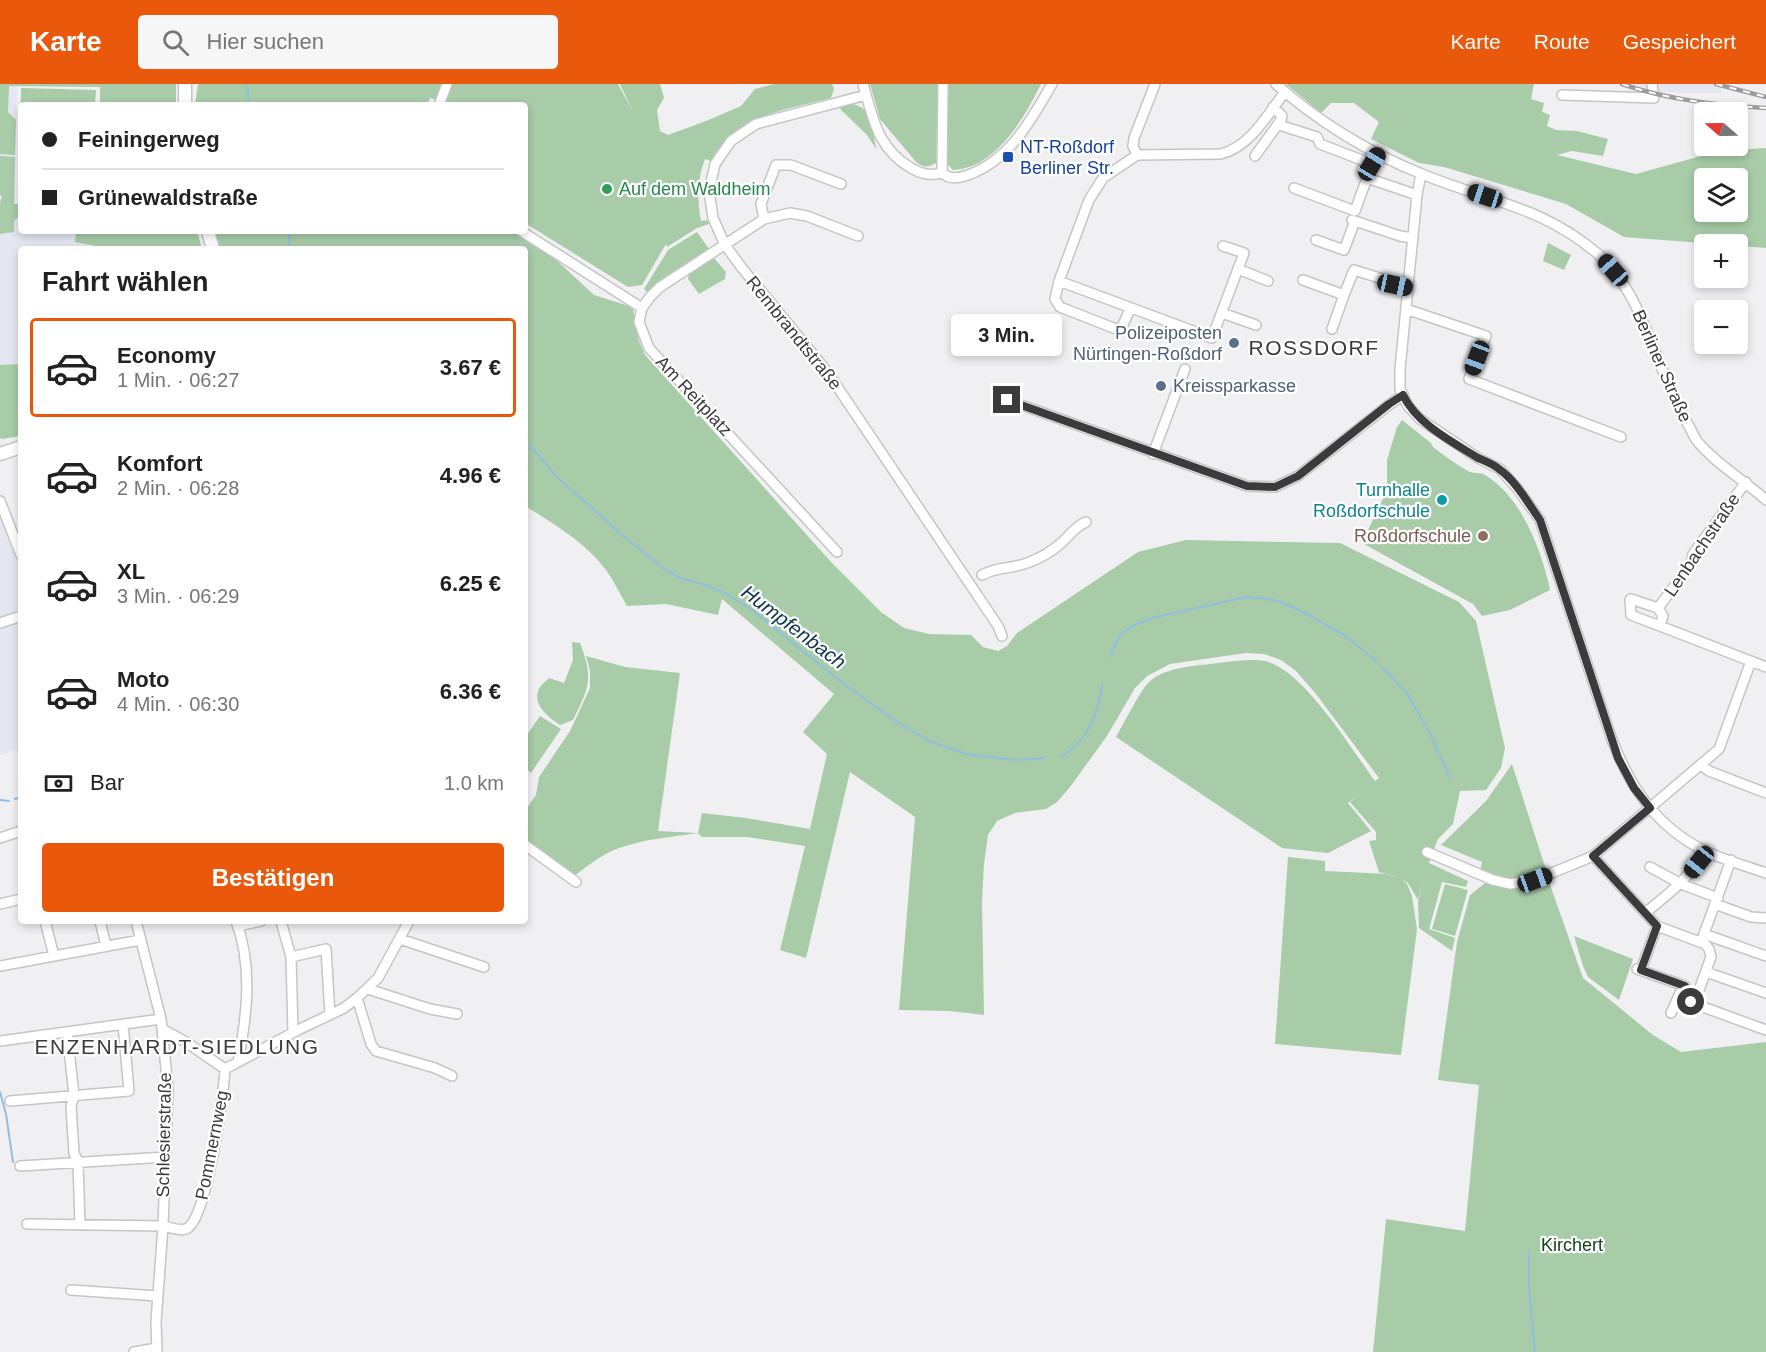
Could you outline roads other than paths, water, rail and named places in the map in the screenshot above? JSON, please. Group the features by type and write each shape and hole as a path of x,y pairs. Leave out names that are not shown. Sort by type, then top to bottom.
{"street":[{"path":"440,102 447,84"},
{"path":"863,84 883,142 896,159 928,175 942,172 950,178 977,172 996,161 1018,138 1052,84"},
{"path":"942,172 943,84"},
{"path":"1137,155 1133,146 1134,138 1155,84"},
{"name":"Berliner Straße","path":"1276,84 1326,123 1379,153 1421,174 1527,210 1564,228 1600,255 1625,285 1665,379 1697,440 1766,500"},
{"path":"1562,95 1654,98 1652,84"},
{"path":"185,85 185,102"},
{"path":"1130,309 1122,327 1118,329 1060,307 1056,303 1054,296 1059,281 1095,188 1116,167 1137,155 1221,154 1234,151 1253,134 1285,92"},
{"name":"Rembrandtstraße","path":"866,95 756,124 731,141 715,164 709,191 713,218 725,245 826,370 998,626 1002,636"},
{"path":"1255,156 1279,125 1282,116 1274,107"},
{"path":"1279,125 1317,137 1320,144 1372,164 1379,153"},
{"path":"764,219 761,204 776,165 791,165 841,183"},
{"path":"1421,174 1400,369 1400,389 1408,406 1420,419 1478,458 1500,469 1540,520 1618,758 1634,788 1659,819 1683,838 1704,850 1766,873"},
{"path":"1294,188 1355,211 1367,177 1418,195"},
{"path":"526,234 642,308 660,287 764,219 775,215 790,213 807,216 858,236"},
{"path":"1316,240 1344,250 1354,220 1400,236 1413,238"},
{"path":"1059,281 1212,338 1244,254 1223,246"},
{"path":"1238,269 1269,281"},
{"path":"1332,329 1354,270 1408,288"},
{"path":"1303,280 1344,295"},
{"name":"Am Reitplatz","path":"642,308 639,322 649,348 837,552"},
{"path":"1406,309 1486,336 1469,380 1621,437"},
{"path":"1222,313 1256,325"},
{"path":"1153,454 1185,369"},
{"path":"1007,400 1247,486 1275,487 1298,476 1403,395"},
{"path":"0,454 18,448"},
{"name":"Lenbachstraße","path":"1658,608 1691,564 1693,554 1746,482"},
{"path":"0,501 18,547"},
{"path":"982,575 993,569 1029,563 1060,544 1077,526 1086,522"},
{"path":"1660,626 1663,616 1658,608 1629,600 1631,615 1766,667"},
{"path":"0,623 18,617"},
{"path":"1427,852 1493,880 1510,884 1535,880 1593,856 1719,749 1751,661"},
{"path":"1701,765 1708,771 1766,794"},
{"path":"0,838 18,832"},
{"path":"528,847 576,882"},
{"path":"1644,913 1681,884 1699,862 1704,850"},
{"path":"1593,856 1657,926 1727,942 1766,956"},
{"path":"1703,938 1731,860"},
{"path":"1650,867 1751,917 1766,918"},
{"path":"0,904 18,900"},
{"path":"46,924 54,956"},
{"path":"101,924 106,946"},
{"name":"Schlesierstraße","path":"137,924 161,1024 168,1088 157,1350"},
{"path":"237,924 243,947 247,984 245,1018 238,1062"},
{"path":"282,924 291,957 293,1032"},
{"path":"0,1041 123,1023 161,1024 225,1069 293,1032 344,1008 357,998 368,989 389,961 408,924"},
{"path":"1657,926 1639,969 1684,985 1692,1003 1766,1030"},
{"path":"1671,1013 1680,993 1694,993 1699,990 1711,957 1703,938"},
{"path":"400,939 484,967"},
{"path":"0,966 140,940"},
{"path":"291,957 326,949 330,1015"},
{"path":"1706,972 1766,993"},
{"path":"368,989 430,1009 457,1014"},
{"path":"357,998 371,1044 376,1051 435,1068 452,1076"},
{"path":"10,1101 129,1091 123,1023"},
{"path":"67,1032 74,1095 71,1107 74,1153 78,1162 80,1225"},
{"name":"Pommernweg","path":"163,1226 185,1230 189,1228 197,1214 214,1148 225,1069"},
{"path":"20,1166 166,1157"},
{"path":"27,1224 163,1226"},
{"path":"71,1290 158,1296"},
{"path":"134,1352 157,1350"}],"waterway":[{"name":"Humpfenbach","path":"247,84 249,102"},
{"name":"Humpfenbach","path":"289,234 289,246"},
{"name":"Humpfenbach","path":"528,443 559,479 667,571 680,578 727,594 753,611 844,684 894,720 929,741 966,754 1015,760 1044,758"},
{"name":"Humpfenbach","path":"1110,656 1120,635 1136,624 1156,617 1246,597 1275,600 1299,610 1346,636 1377,662"},
{"name":"Humpfenbach","path":"1381,666 1407,693 1431,735 1450,778"},
{"name":"Humpfenbach","path":"1062,756 1071,750 1085,734 1098,706 1102,685"},
{"path":"0,800 9,801"},
{"path":"0,1092 6,1114 13,1162"},
{"path":"1529,1252 1529,1288 1535,1352"}],"railway":[{"path":"1622,84 1693,101 1766,108"},
{"path":"1716,84 1766,97"}],"place":[{"name":"NT-Roßdorf Berliner Str.","path":"1008,157"},
{"name":"Auf dem Waldheim","path":"607,189"},
{"name":"Polizeiposten Nürtingen-Roßdorf","path":"1234,343"},
{"name":"Kreissparkasse","path":"1161,386"},
{"name":"Turnhalle Roßdorfschule","path":"1442,500"},
{"name":"Roßdorfschule","path":"1483,536"}],"district":[{"name":"ROSSDORF","path":"1314,348"},
{"name":"ENZENHARDT-SIEDLUNG","path":"177,1047"}],"park label":[{"name":"Kirchert","path":"1572,1245"}]}
